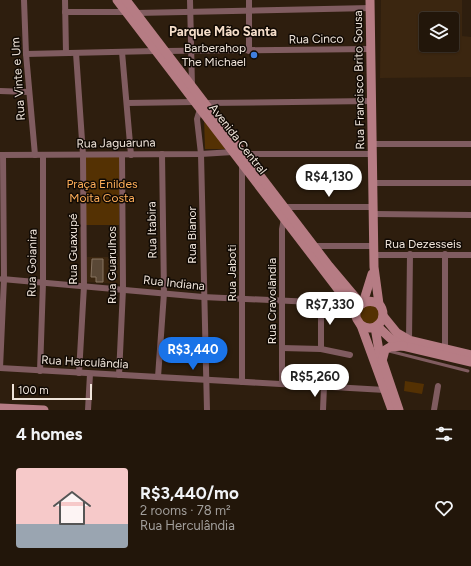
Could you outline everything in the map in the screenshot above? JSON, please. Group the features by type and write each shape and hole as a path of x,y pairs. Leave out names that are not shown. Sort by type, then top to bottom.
{"main road":[{"name":"Avenida Central","path":"117,0 155,51 200,105 244,154 284,207 346,301 360,306"},
{"name":"Avenida Central","path":"126,0 192,86 200,105 233,152 284,219 315,246 360,306"},
{"name":"Rua Francisco Brito Sousa","path":"370,4 374,267"},
{"path":"374,267 357,318 361,325 392,410"},
{"path":"374,267 379,304 382,308 384,317 406,343"},
{"path":"360,306 371,301 379,304"},
{"path":"361,325 368,328 376,327 384,317"},
{"path":"376,327 391,339 471,362"},
{"path":"376,327 378,346 399,410"},
{"path":"382,360 385,350 390,347 406,343 471,355"},
{"path":"5,408 44,410"}],"street":[{"name":"Rua Vinte e Um","path":"24,0 26,54 35,155"},
{"path":"65,0 66,53"},
{"path":"190,0 192,86"},
{"path":"249,0 249,51"},
{"path":"136,13 370,4"},
{"path":"65,12 125,12"},
{"name":"Rua Cinco","path":"165,51 371,49"},
{"path":"26,54 155,51"},
{"path":"122,52 131,155"},
{"name":"Rua Guaxupé","path":"76,53 83,155 84,286 79,373"},
{"path":"0,91 29,92"},
{"path":"127,103 200,105 372,101"},
{"name":"Rua Bianor","path":"200,105 197,119 201,154 207,410"},
{"path":"372,144 471,144"},
{"name":"Rua Jaguaruna","path":"1,155 131,155 233,152"},
{"name":"Rua Itabira","path":"158,377 164,293 162,154"},
{"path":"244,154 372,154"},
{"path":"0,368 2,279 1,155"},
{"name":"Rua Guarulhos","path":"119,375 123,289 122,155"},
{"name":"Rua Goianira","path":"40,371 43,283 42,156"},
{"name":"Rua Jaboti","path":"242,164 242,382"},
{"path":"373,183 471,183"},
{"path":"284,207 471,215"},
{"name":"Rua Cravolândia","path":"282,384 282,229 284,219"},
{"name":"Rua Dezesseis","path":"315,246 410,254 471,255"},
{"path":"406,343 410,254"},
{"path":"445,349 446,254"},
{"name":"Rua Indiana","path":"2,279 204,297 321,303 346,301"},
{"path":"321,303 321,349"},
{"path":"282,348 321,349 350,354"},
{"name":"Rua Herculândia","path":"0,368 385,390"},
{"path":"88,410 90,374"},
{"path":"323,410 324,386"},
{"path":"434,410 438,386"}],"lane":[{"path":"385,350 468,371"}],"shaded area":[{"path":"381,0 462,0 462,36 471,37 471,77 380,78"},
{"path":"87,257 119,257 120,284 87,282"}],"green space":[{"path":"204,118 228,149 205,149"},
{"name":"Praça Enildes Moita Costa","path":"86,157 119,157 119,225 86,225"},
{"path":"374,305 381,314 374,325 361,321 359,313 364,306"},
{"path":"405,381 424,384 422,394 404,391"}],"building":[{"path":"92,259 103,259 103,282 96,282 96,277 91,277"}],"place":[{"name":"Barberahop The Michael","path":"254,55"}],"district":[{"name":"Parque Mão Santa","path":"223,31"}]}
